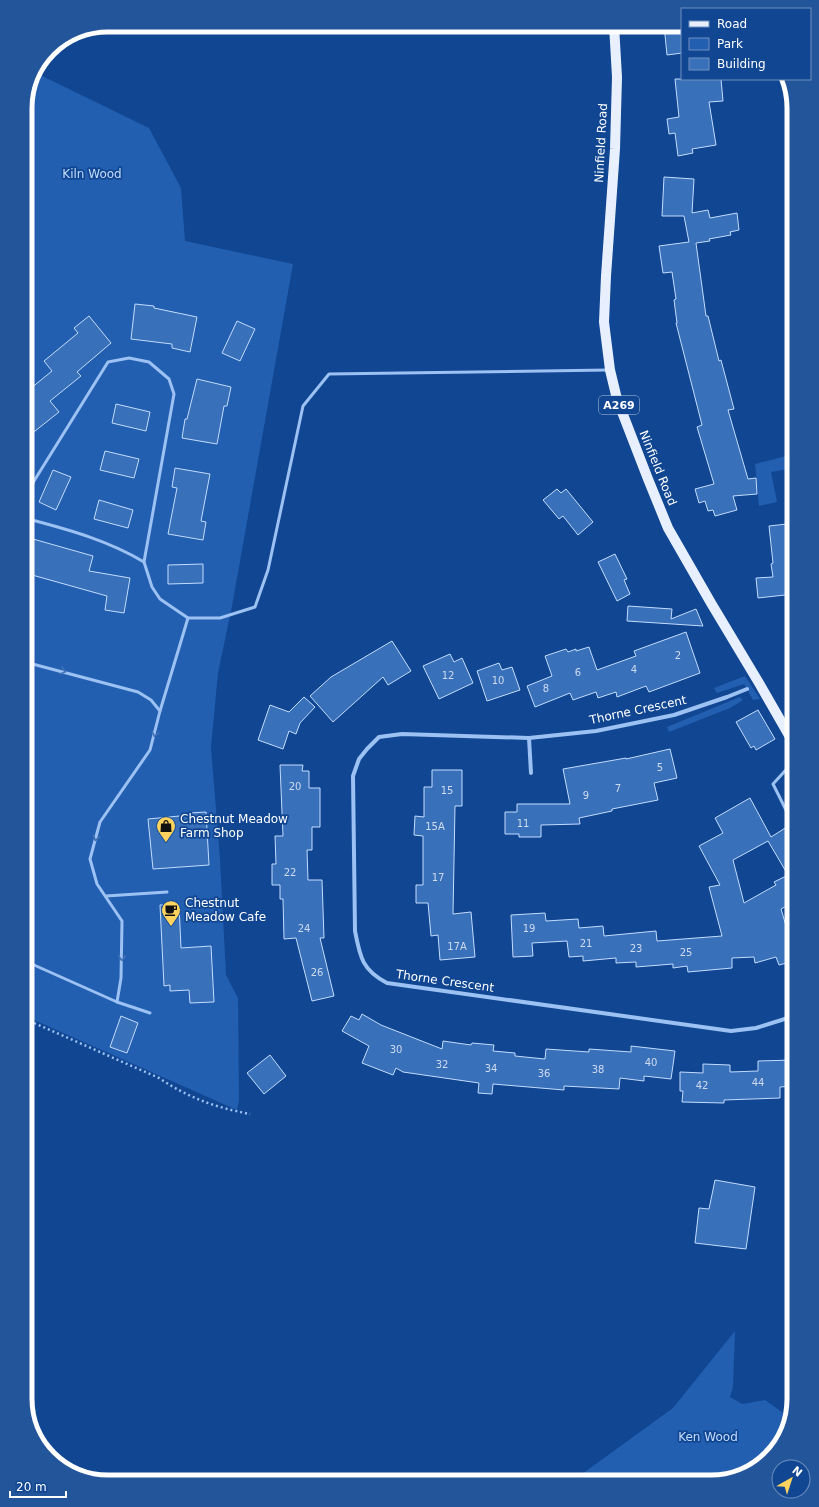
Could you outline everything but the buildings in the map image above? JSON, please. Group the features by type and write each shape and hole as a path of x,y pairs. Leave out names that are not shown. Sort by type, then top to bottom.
{"main road":[{"name":"Ninfield Road","path":"614,32 617,77 615,149 604,322 610,370 617,399 668,528 787,732"}],"street":[{"name":"Thorne Crescent","path":"747,689 674,715 596,731 530,738 402,734 379,738 367,748 359,759 353,776 355,932 358,948 365,966 374,976 387,983 731,1031 756,1028 787,1018"},
{"path":"530,738 531,773"}],"lane":[{"path":"32,485 108,362 129,358 149,362 169,379 174,394 144,562 152,587 160,599 188,618 220,618 254,607 268,570 303,406 329,374 610,370"},
{"path":"32,520 79,533 126,551 144,562"},
{"path":"117,1002 121,978 122,921 97,884 90,859 100,822 150,750 188,618"},
{"path":"32,664 138,692 151,700 160,711"},
{"path":"787,769 773,784 787,812"},
{"path":"106,896 167,892"},
{"path":"32,964 117,1002 150,1013"}],"path":[{"path":"32,1022 159,1078 177,1090 198,1100 250,1114"}],"green space":[{"name":"Kiln Wood","path":"40,75 149,128 181,188 185,241 293,264 232,606 218,673 211,747 220,859 226,975 238,998 239,1100 237,1110 32,1019 32,103 36,83"},
{"path":"787,456 787,469 771,472 777,502 759,506 755,464"},
{"path":"745,676 760,699 753,700 744,684 717,693 714,688"},
{"path":"740,697 743,700 730,708 669,732 667,727"},
{"name":"Ken Wood","path":"735,1331 733,1387 730,1397 742,1404 765,1400 785,1414 779,1433 765,1453 749,1465 726,1474 581,1475 673,1408"}],"place":[{"name":"Chestnut Meadow Farm Shop","path":"166,843"},
{"name":"Chestnut Meadow Cafe","path":"171,927"}]}
